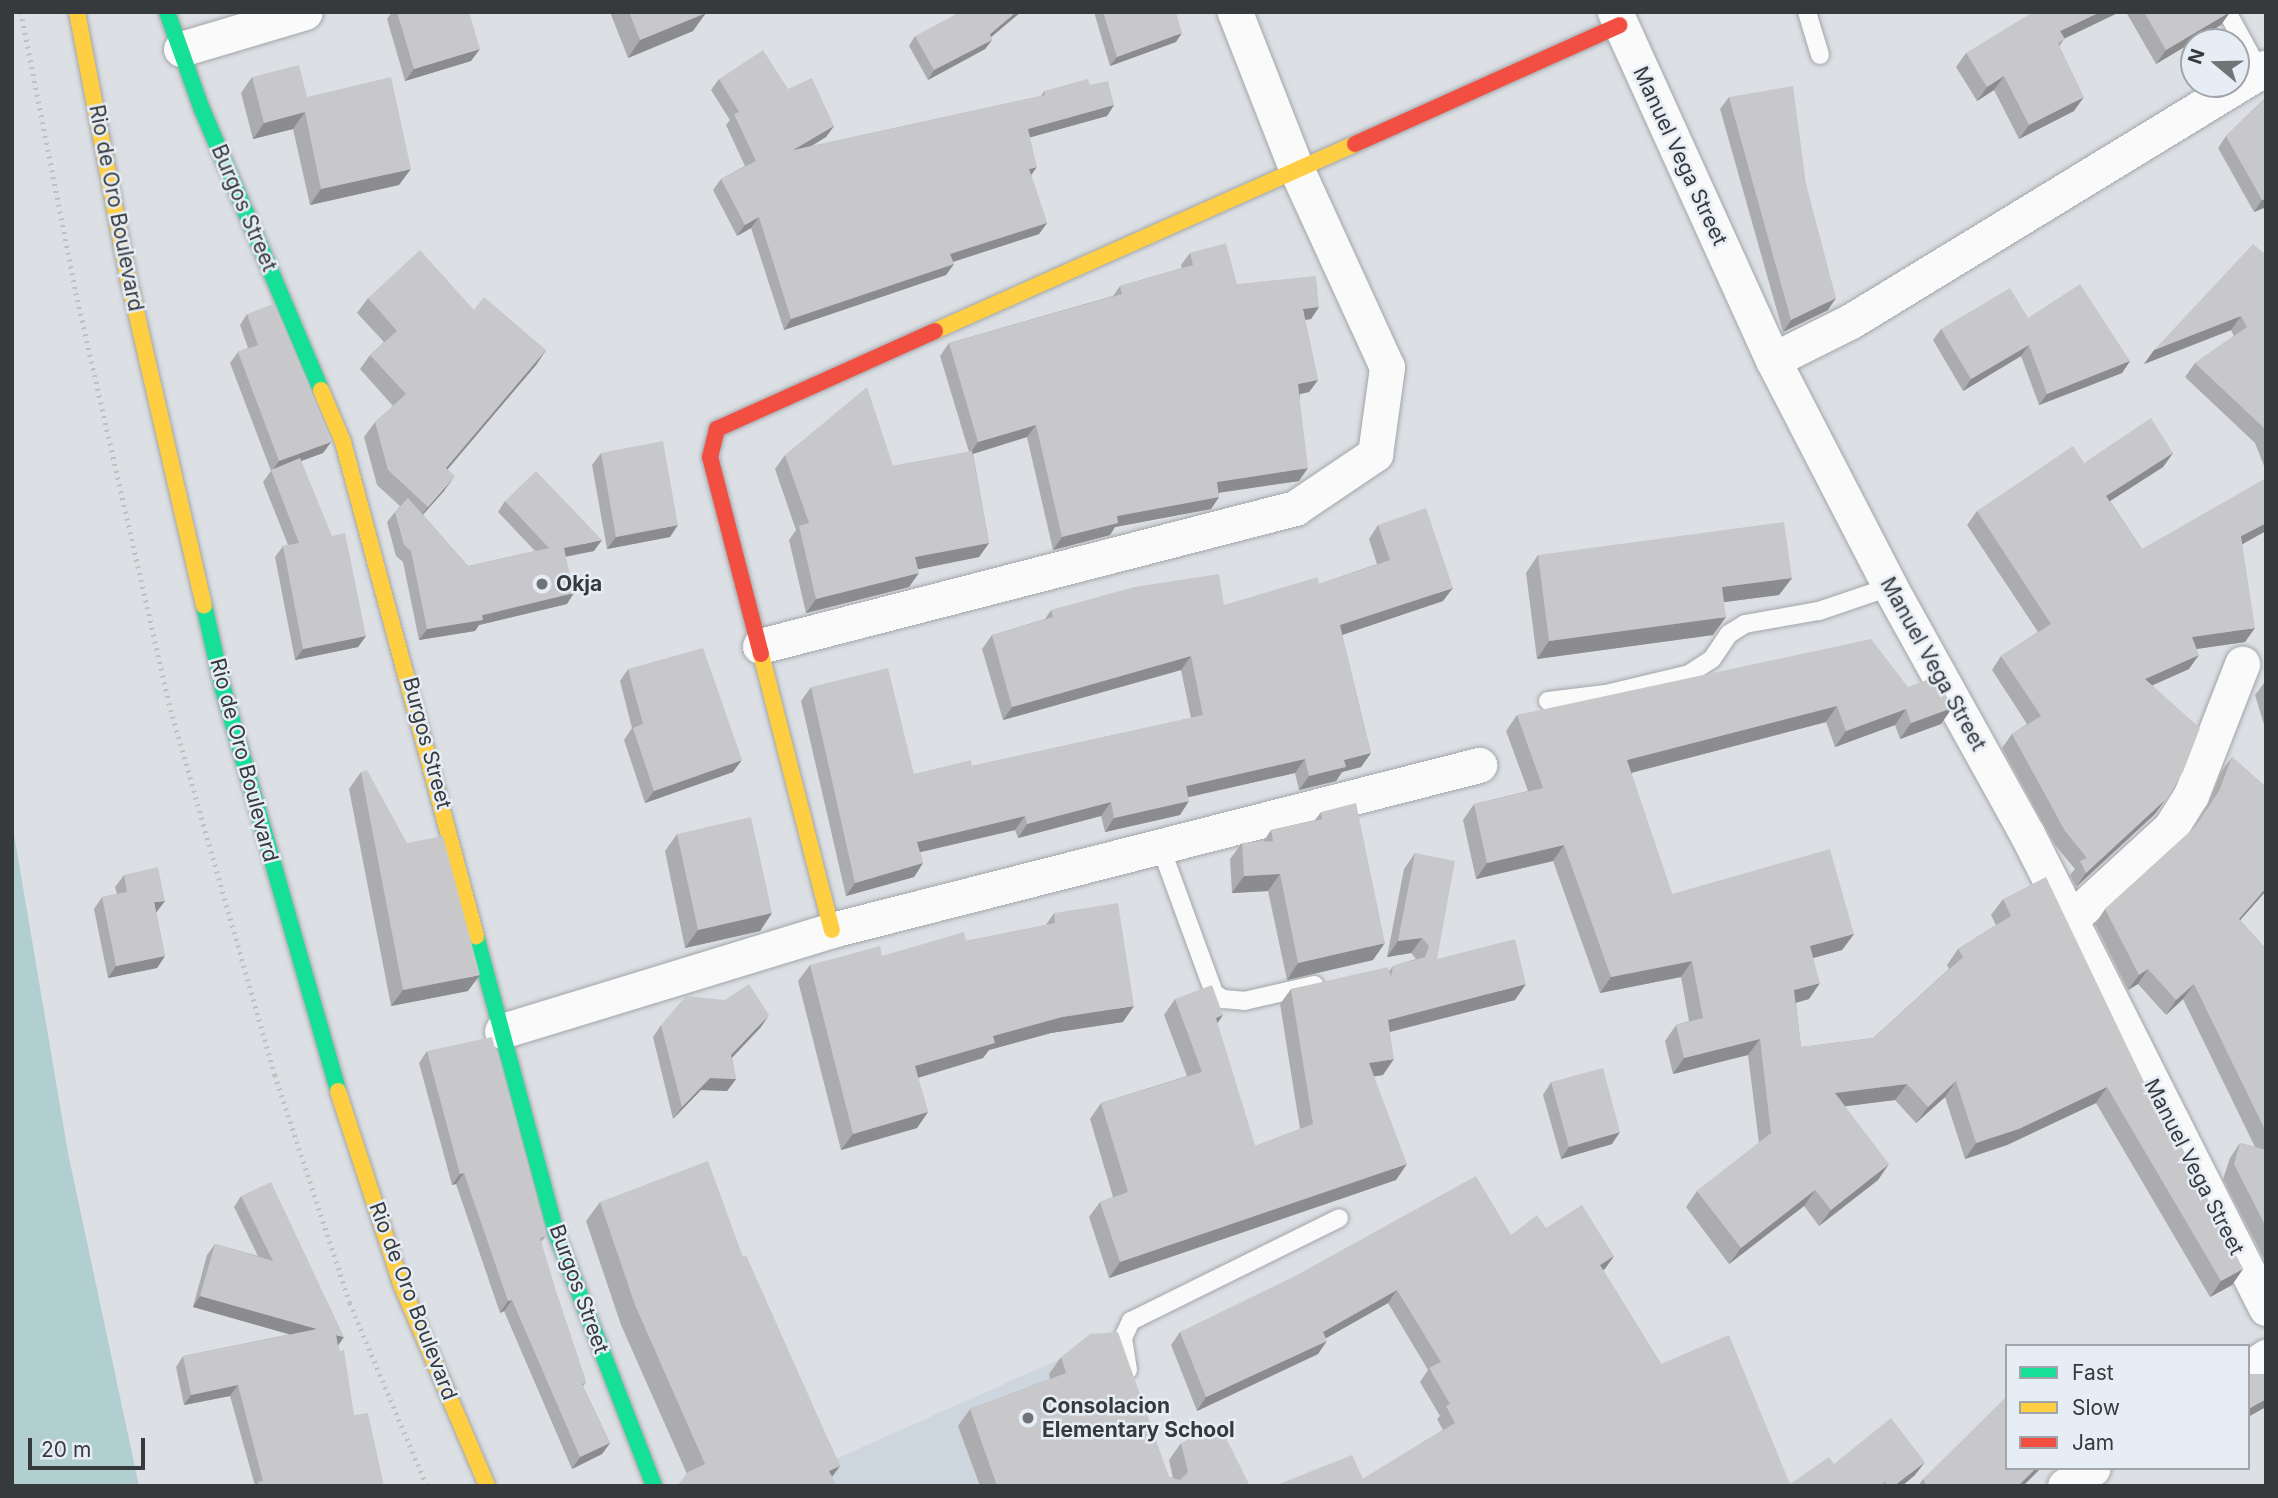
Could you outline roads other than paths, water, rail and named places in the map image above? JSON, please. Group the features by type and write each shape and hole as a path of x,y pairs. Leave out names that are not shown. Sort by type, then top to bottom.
{"street":[{"name":"Rio de Oro Boulevard","path":"77,12 129,281 223,690 327,1058 401,1284 487,1486"},
{"name":"Burgos Street","path":"167,12 201,107 343,442 556,1233 654,1486"},
{"path":"181,49 305,12"},
{"path":"760,646 1296,508 1375,454 1387,367 1296,168 1235,12"},
{"path":"832,930 710,457 717,429 1296,168 1617,18"},
{"name":"Manuel Vega Street","path":"1617,18 1773,360 1890,587 2070,920 2266,1308"},
{"path":"1773,360 1851,321 2263,70"},
{"path":"2070,920 2171,827 2191,795 2242,664"},
{"path":"502,1031 832,930 1479,765"},
{"path":"2250,1368 2266,1357"},
{"path":"2066,1486 2090,1470"}],"lane":[{"path":"1807,12 1819,55"},
{"path":"2227,12 2263,70"},
{"path":"1548,701 1606,694 1689,674 1712,659 1728,634 1745,624 1819,611 1890,587"},
{"path":"1161,848 1214,993 1223,999 1244,1000 1339,979"},
{"path":"1133,1386 1123,1338 1131,1321 1339,1217"}],"water":[{"path":"12,822 68,1153 139,1486 12,1486"}],"place":[{"name":"Okja","path":"542,584"},
{"name":"Consolacion Elementary School","path":"1028,1418"}]}
